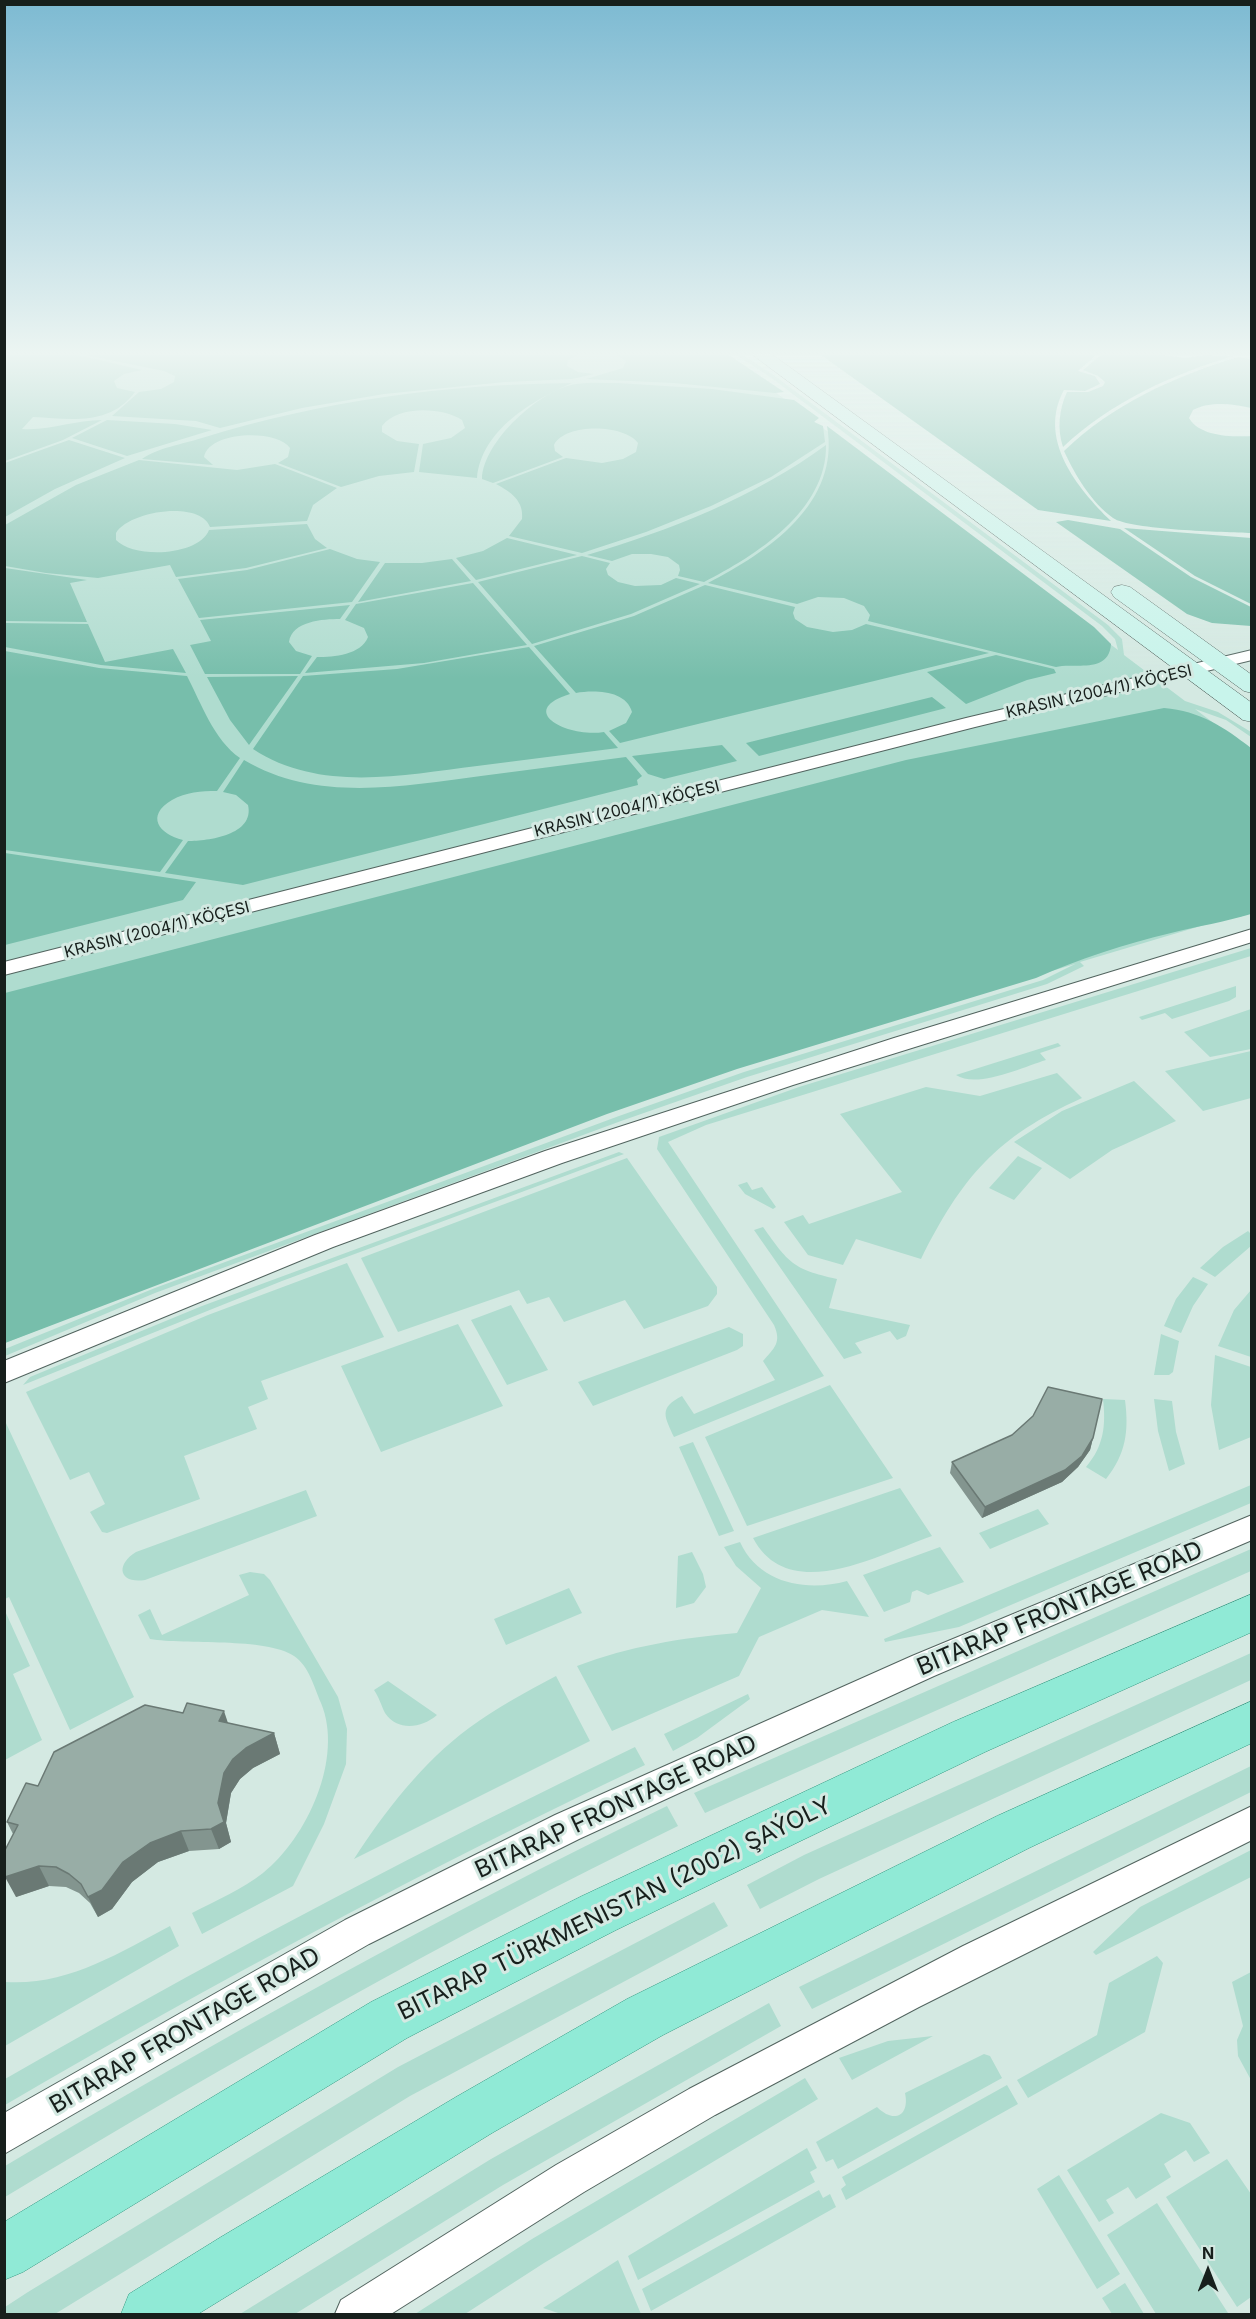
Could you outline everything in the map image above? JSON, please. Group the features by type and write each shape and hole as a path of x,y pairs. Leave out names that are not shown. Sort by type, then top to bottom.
{"main road":[{"name":"BITARAP TÜRKMENISTAN (2002) ŞAÝOLY","path":"4,2253 399,2015 599,1913 969,1737 1251,1612"},
{"path":"149,2314 240,2256 474,2115 645,2018 1013,1832 1251,1722"}],"street":[{"path":"909,463 1251,715"},
{"path":"1105,579 1251,686"},
{"name":"KRASIN (2004/1) KÖÇESI","path":"4,969 845,754 1251,655"},
{"path":"4,1373 324,1241 537,1164 854,1057 1251,935"},
{"name":"BITARAP FRONTAGE ROAD","path":"4,2135 357,1932 567,1827 923,1666 1251,1527"},
{"path":"355,2314 517,2211 700,2103 1072,1910 1251,1822"}],"green space":[{"path":"5,463 870,463 1118,650 1115,639 1102,626 885,463 892,463 1108,625 1122,639 1124,655 1185,701 1218,712 1251,732 1251,737 1226,720 1195,709 1251,751 1251,911 1080,962 1084,966 1047,984 747,1077 621,1121 155,1293 5,1356 5,1349 155,1288 619,1116 744,1072 1043,980 1075,964 616,1102 5,1343"},
{"path":"5,463 113,463 55,489 5,517"},
{"path":"131,463 171,463 237,470 275,464 337,488 313,505 307,521 210,527 204,519 193,513 179,511 149,514 123,525 116,533 116,540 125,546 137,550 166,552 193,545 203,539 209,530 307,524 315,539 327,548 246,568 176,577 170,565 98,578 5,566 5,525 76,485"},
{"path":"279,463 416,463 414,472 379,476 341,487"},
{"path":"420,463 480,463 477,478 419,472"},
{"path":"546,463 493,483 482,479 485,464"},
{"path":"552,463 792,463 771,477 711,506 646,532 582,553 509,536 522,519 521,507 511,494 496,484"},
{"path":"824,463 815,491 801,510 765,545 704,582 678,576 679,565 668,557 632,554 612,561 587,555 681,523 771,481 799,464"},
{"path":"826,463 876,463 1094,627 1111,644 1109,654 1097,664 1056,667 868,621 870,615 864,606 844,598 818,597 797,604 708,583 731,571 776,540 795,522 811,501 823,479"},
{"path":"973,463 1066,463 1086,494 1111,521 1038,510"},
{"path":"1070,463 1251,463 1251,533 1179,530 1123,522 1105,512 1084,487"},
{"path":"1068,520 1120,529 1191,577 1251,607 1251,626 1212,623 1187,614 1056,522"},
{"path":"1124,528 1251,538 1251,604 1195,576"},
{"path":"507,538 577,555 476,580 456,558 483,551"},
{"path":"330,549 357,559 380,562 352,602 199,618 178,579 247,570"},
{"path":"582,556 610,563 606,569 608,575 618,582 635,586 661,585 676,578 700,584 631,614 532,644 478,582"},
{"path":"452,559 471,581 358,602 385,563 422,563"},
{"path":"5,568 87,580 70,583 87,622 5,621"},
{"path":"473,583 527,645 424,663 305,673 317,657 346,654 364,643 368,637 364,628 345,620 356,604"},
{"path":"705,585 795,607 793,613 795,619 807,627 833,632 852,630 866,624 989,653 620,743 609,731 626,723 632,712 629,705 623,699 608,693 576,693 534,646 634,616"},
{"path":"350,605 340,619 302,625 291,635 289,642 296,651 312,656 300,674 205,674 190,645 211,641 200,620"},
{"path":"5,623 88,624 105,662 173,649 186,673 101,665 5,647"},
{"path":"529,647 570,694 554,701 547,708 547,715 553,722 576,731 604,732 618,748 420,773 362,777 334,776 306,771 279,763 253,749 303,676 397,669"},
{"path":"5,651 99,668 187,676 215,731 240,758 217,791 183,795 172,800 159,812 158,824 162,829 183,840 160,872 5,850"},
{"path":"996,655 1054,669 1056,673 1027,680 966,704 927,672"},
{"path":"298,676 249,745 230,720 207,677"},
{"path":"932,697 946,708 759,756 746,743"},
{"path":"1164,708 1200,716 1211,721 1251,748 1251,914 1119,947 1036,978 737,1069 607,1114 5,1343 5,993 906,760"},
{"path":"722,745 737,761 664,779 648,774 632,756"},
{"path":"626,757 642,776 637,780 638,785 243,885 165,873 188,841 218,838 237,830 244,823 248,815 248,805 236,795 223,792 244,760 272,773 301,782 330,787 361,788 422,784"},
{"path":"5,853 196,882 183,900 5,945"},
{"path":"1251,948 1251,956 706,1125 668,1142 824,1376 674,1437 666,1414 669,1405 674,1400 682,1396 694,1414 775,1380 763,1361 776,1345 777,1336 774,1325 657,1149 659,1137 799,1087"},
{"path":"1236,986 1236,997 1229,1001 1172,1019 1165,1013 1142,1020 1139,1017"},
{"path":"1251,1009 1251,1049 1210,1057 1184,1032"},
{"path":"1058,1043 1061,1046 1040,1053 1046,1060 1013,1072 976,1080 956,1075"},
{"path":"1251,1051 1251,1098 1203,1111 1165,1071"},
{"path":"1057,1073 1082,1098 1026,1128 985,1162 951,1205 921,1259 856,1239 843,1265 808,1255 784,1222 803,1215 809,1224 902,1192 840,1114 926,1087 980,1096"},
{"path":"1134,1081 1176,1121 1112,1150 1070,1179 1014,1142 1062,1111"},
{"path":"619,1152 624,1154 282,1281 23,1385 30,1377 202,1306"},
{"path":"1018,1156 1042,1168 1014,1200 989,1188"},
{"path":"627,1158 717,1287 717,1294 708,1306 644,1329 625,1300 564,1322 549,1297 527,1304 519,1290 398,1332 361,1258"},
{"path":"747,1182 752,1190 762,1187 776,1207 773,1209 745,1194 738,1185"},
{"path":"763,1227 793,1263 810,1272 837,1279 829,1308 910,1325 906,1336 897,1340 890,1331 855,1343 862,1353 844,1359 754,1230"},
{"path":"1248,1231 1251,1234 1251,1246 1215,1277 1200,1268 1223,1247"},
{"path":"347,1263 384,1337 261,1381 268,1399 248,1407 257,1429 184,1456 200,1499 107,1533 102,1532 90,1512 105,1504 89,1472 70,1480 26,1392 208,1315"},
{"path":"1193,1277 1208,1284 1193,1306 1181,1333 1164,1326 1176,1299"},
{"path":"1251,1290 1251,1357 1218,1346 1234,1310"},
{"path":"511,1305 548,1370 507,1385 471,1320"},
{"path":"458,1324 503,1406 381,1452 341,1366"},
{"path":"729,1327 743,1334 743,1346 737,1350 593,1406 578,1382"},
{"path":"1161,1334 1179,1341 1173,1372 1169,1375 1154,1375"},
{"path":"1215,1355 1251,1367 1251,1437 1219,1450 1211,1405"},
{"path":"830,1385 893,1478 747,1526 705,1437"},
{"path":"1103,1399 1125,1400 1126,1411 1126,1432 1122,1451 1106,1479 1086,1467 1097,1451 1102,1435"},
{"path":"1154,1399 1172,1401 1176,1432 1185,1464 1169,1471 1158,1431"},
{"path":"5,1421 134,1697 70,1730 9,1597 5,1599"},
{"path":"693,1442 734,1531 719,1536 679,1447"},
{"path":"1251,1485 1251,1503 959,1627 885,1642 884,1639"},
{"path":"900,1488 932,1536 862,1562 837,1569 812,1572 789,1569 769,1558 753,1538"},
{"path":"306,1490 317,1516 145,1580 130,1579 123,1572 125,1562 136,1552"},
{"path":"1038,1509 1049,1524 990,1549 979,1533"},
{"path":"740,1542 748,1556 772,1576 801,1585 847,1581 869,1617 822,1610 759,1637 739,1676 612,1731 577,1666 616,1653 656,1644 737,1633 761,1588 736,1566 724,1547"},
{"path":"940,1547 964,1582 928,1595 917,1590 912,1592 910,1602 884,1612 863,1575"},
{"path":"1251,1549 1251,1571 705,1813 694,1793"},
{"path":"692,1552 703,1574 706,1587 694,1603 676,1608 678,1556"},
{"path":"250,1572 264,1574 270,1580 338,1697 347,1729 346,1764 324,1824 293,1886 202,1934 192,1913 238,1890 263,1873 279,1858 307,1818 324,1772 328,1748 327,1725 310,1677 304,1665 294,1656 265,1646 150,1639 138,1615 150,1609 162,1635 249,1595 239,1575"},
{"path":"569,1588 582,1613 506,1645 494,1619"},
{"path":"5,1611 30,1666 13,1674 42,1740 5,1760"},
{"path":"1251,1653 1251,1680 819,1879 760,1909 747,1885 804,1855"},
{"path":"556,1676 590,1741 354,1859 406,1788 452,1741 522,1694"},
{"path":"388,1681 437,1715 424,1723 410,1726 390,1719 374,1690"},
{"path":"748,1694 750,1699 697,1738 673,1751 664,1734"},
{"path":"635,1747 645,1765 563,1804 321,1928 5,2105 5,2079 40,2059 335,1898"},
{"path":"1251,1766 1251,1792 812,2009 799,1987"},
{"path":"667,1806 678,1826 506,1913 337,2004 5,2197 5,2166 332,1979 498,1891"},
{"path":"1251,1850 1251,1877 1096,1955 1093,1952 1140,1907"},
{"path":"714,1902 728,1926 410,2096 55,2314 5,2314 5,2307 28,2292 398,2067"},
{"path":"170,1926 179,1946 5,2046 5,1982 49,1979 91,1966"},
{"path":"1157,1956 1163,1963 1145,2032 1028,2098 1017,2080 1097,2035 1109,1983"},
{"path":"1251,1972 1251,2080 1238,2056 1237,2040 1243,2026 1232,1982"},
{"path":"769,2003 781,2026 503,2185 295,2314 240,2314 491,2159"},
{"path":"933,2036 852,2080 839,2058 888,2041"},
{"path":"984,2054 990,2056 1002,2078 838,2169 833,2159 826,2162 816,2142 877,2107 889,2115 899,2115 905,2107 905,2093"},
{"path":"805,2078 818,2099 544,2263 465,2314 415,2314 532,2239"},
{"path":"1007,2085 1018,2104 846,2200 841,2189 846,2185 842,2177"},
{"path":"1161,2113 1190,2123 1210,2153 1194,2162 1186,2150 1164,2164 1171,2177 1136,2199 1128,2187 1106,2200 1114,2213 1099,2222 1067,2170"},
{"path":"807,2148 817,2168 810,2172 815,2182 638,2280 628,2256"},
{"path":"1227,2159 1251,2194 1251,2297 1237,2307 1166,2197"},
{"path":"1059,2175 1120,2274 1097,2289 1037,2189"},
{"path":"819,2190 823,2198 830,2194 836,2207 651,2311 642,2289"},
{"path":"1157,2203 1228,2313 1156,2314 1107,2235"},
{"path":"618,2260 641,2314 561,2314 543,2308"},
{"path":"1125,2283 1144,2314 1112,2314 1102,2298"}],"building":[{"path":"1048,1387 1102,1399 1093,1438 1082,1456 1065,1470 985,1507 952,1462 1012,1435 1033,1416"},
{"path":"187,1703 224,1711 219,1721 274,1733 246,1748 233,1759 224,1773 218,1803 224,1822 211,1829 181,1831 150,1843 123,1862 102,1890 88,1897 81,1884 56,1867 39,1866 5,1877 4,1852 18,1825 7,1822 26,1783 38,1786 54,1752 145,1705 183,1713"}]}
